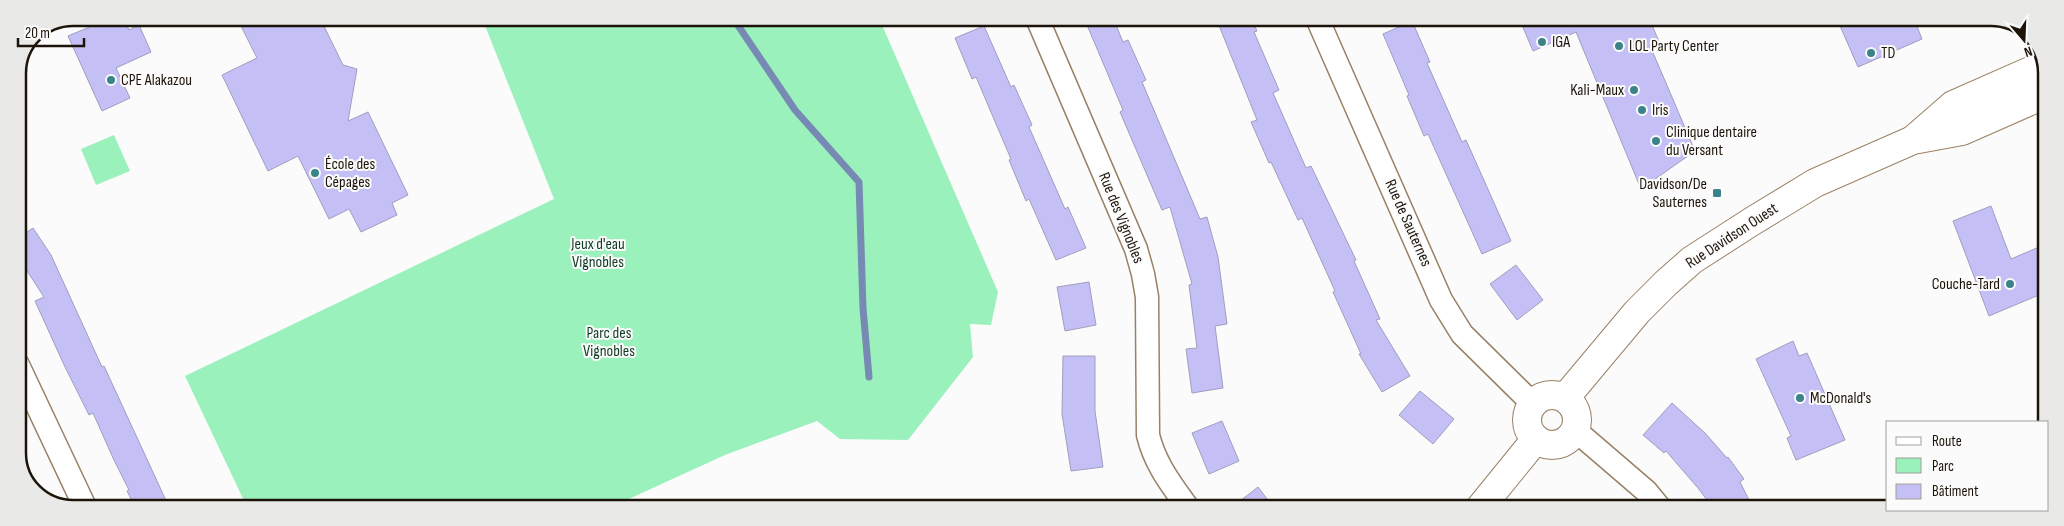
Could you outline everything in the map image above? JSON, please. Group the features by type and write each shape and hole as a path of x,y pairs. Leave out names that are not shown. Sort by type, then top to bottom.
{"street":[{"name":"Rue des Vignobles","path":"1040,26 1136,249 1147,297 1148,435 1153,454 1162,474 1182,500"},
{"name":"Rue de Sauternes","path":"1321,26 1441,300 1462,334 1533,404"},
{"name":"Rue Davidson Ouest","path":"1913,140 1953,105 2038,68"},
{"name":"Rue Davidson Ouest","path":"1565,398 1637,312 1692,260 1815,183 1913,140 1962,131 2038,98"},
{"path":"26,382 82,500"},
{"path":"1548,395 1565,398 1576,413 1575,430 1568,440 1558,445 1546,444 1536,439 1530,431 1527,422 1528,412 1533,404 1548,395"},
{"path":"1575,430 1646,491 1653,500"},
{"path":"1486,500 1536,439"}],"green space":[{"path":"485,26 882,26 998,292 991,325 970,324 973,357 908,440 840,439 817,421 725,455 627,500 244,500 185,376 554,199"},
{"path":"114,135 130,171 96,185 81,149"}],"building":[{"path":"92,26 127,26 129,30 139,26 151,52 116,68 130,98 102,111 68,36"},
{"path":"241,26 324,26 343,65 357,69 348,121 368,112 408,195 392,203 397,215 361,232 349,209 329,219 298,156 268,171 222,75 257,58"},
{"path":"984,26 1011,87 1014,85 1032,125 1029,127 1065,209 1068,207 1086,248 1056,260 1029,199 1026,201 1009,160 1011,159 976,77 972,79 955,38"},
{"path":"1087,26 1116,26 1123,42 1128,40 1146,80 1142,82 1200,219 1207,217 1218,257 1227,324 1215,326 1223,388 1192,393 1186,349 1197,348 1189,285 1192,284 1170,207 1162,210 1120,112 1123,110"},
{"path":"1219,26 1255,26 1257,31 1254,32 1279,90 1273,93 1306,168 1311,166 1356,260 1354,261 1380,319 1376,320 1410,376 1382,392 1359,354 1361,354 1333,292 1335,291 1302,218 1298,220 1271,162 1269,163 1251,122 1257,120"},
{"path":"1401,26 1414,26 1430,62 1427,63 1462,142 1466,140 1511,241 1482,254 1428,134 1424,136 1383,34"},
{"path":"1522,26 1652,26 1660,44 1651,48 1695,151 1641,189 1576,32 1533,51"},
{"name":"TD","path":"1840,26 1917,26 1922,39 1858,67"},
{"path":"1991,206 2011,259 2038,247 2038,295 1989,316 1953,221"},
{"path":"33,228 51,255 166,500 132,500 127,491 129,490 93,413 89,415 35,301 44,297 26,269 26,233"},
{"path":"1516,265 1543,300 1517,320 1490,284"},
{"path":"1089,282 1096,325 1065,331 1057,287"},
{"name":"McDonald's","path":"1793,341 1799,356 1807,353 1845,440 1796,460 1787,438 1791,436 1756,359"},
{"path":"1063,356 1095,356 1095,411 1103,467 1071,471 1062,414"},
{"path":"1420,391 1454,419 1433,444 1399,415"},
{"path":"1672,403 1728,457 1744,479 1740,482 1749,500 1707,500 1666,451 1664,453 1643,435"},
{"path":"1222,421 1239,461 1209,474 1192,433"},
{"path":"1258,487 1268,500 1241,500"}],"waterway":[{"path":"738,26 795,110 859,182 863,308 869,377"}],"place":[{"name":"IGA","path":"1542,42"},
{"name":"LOL Party Center","path":"1619,46"},
{"name":"TD","path":"1871,53"},
{"name":"CPE Alakazou","path":"111,80"},
{"name":"Kali-Maux","path":"1634,90"},
{"name":"Iris","path":"1642,110"},
{"name":"Clinique dentaire du Versant","path":"1656,141"},
{"name":"École des Cépages","path":"315,173"},
{"name":"Davidson/De Sauternes","path":"1717,193"},
{"name":"Couche-Tard","path":"2010,284"},
{"name":"McDonald's","path":"1800,398"}],"park label":[{"name":"Jeux d'eau Vignobles","path":"598,253"},
{"name":"Parc des Vignobles","path":"609,342"}]}
